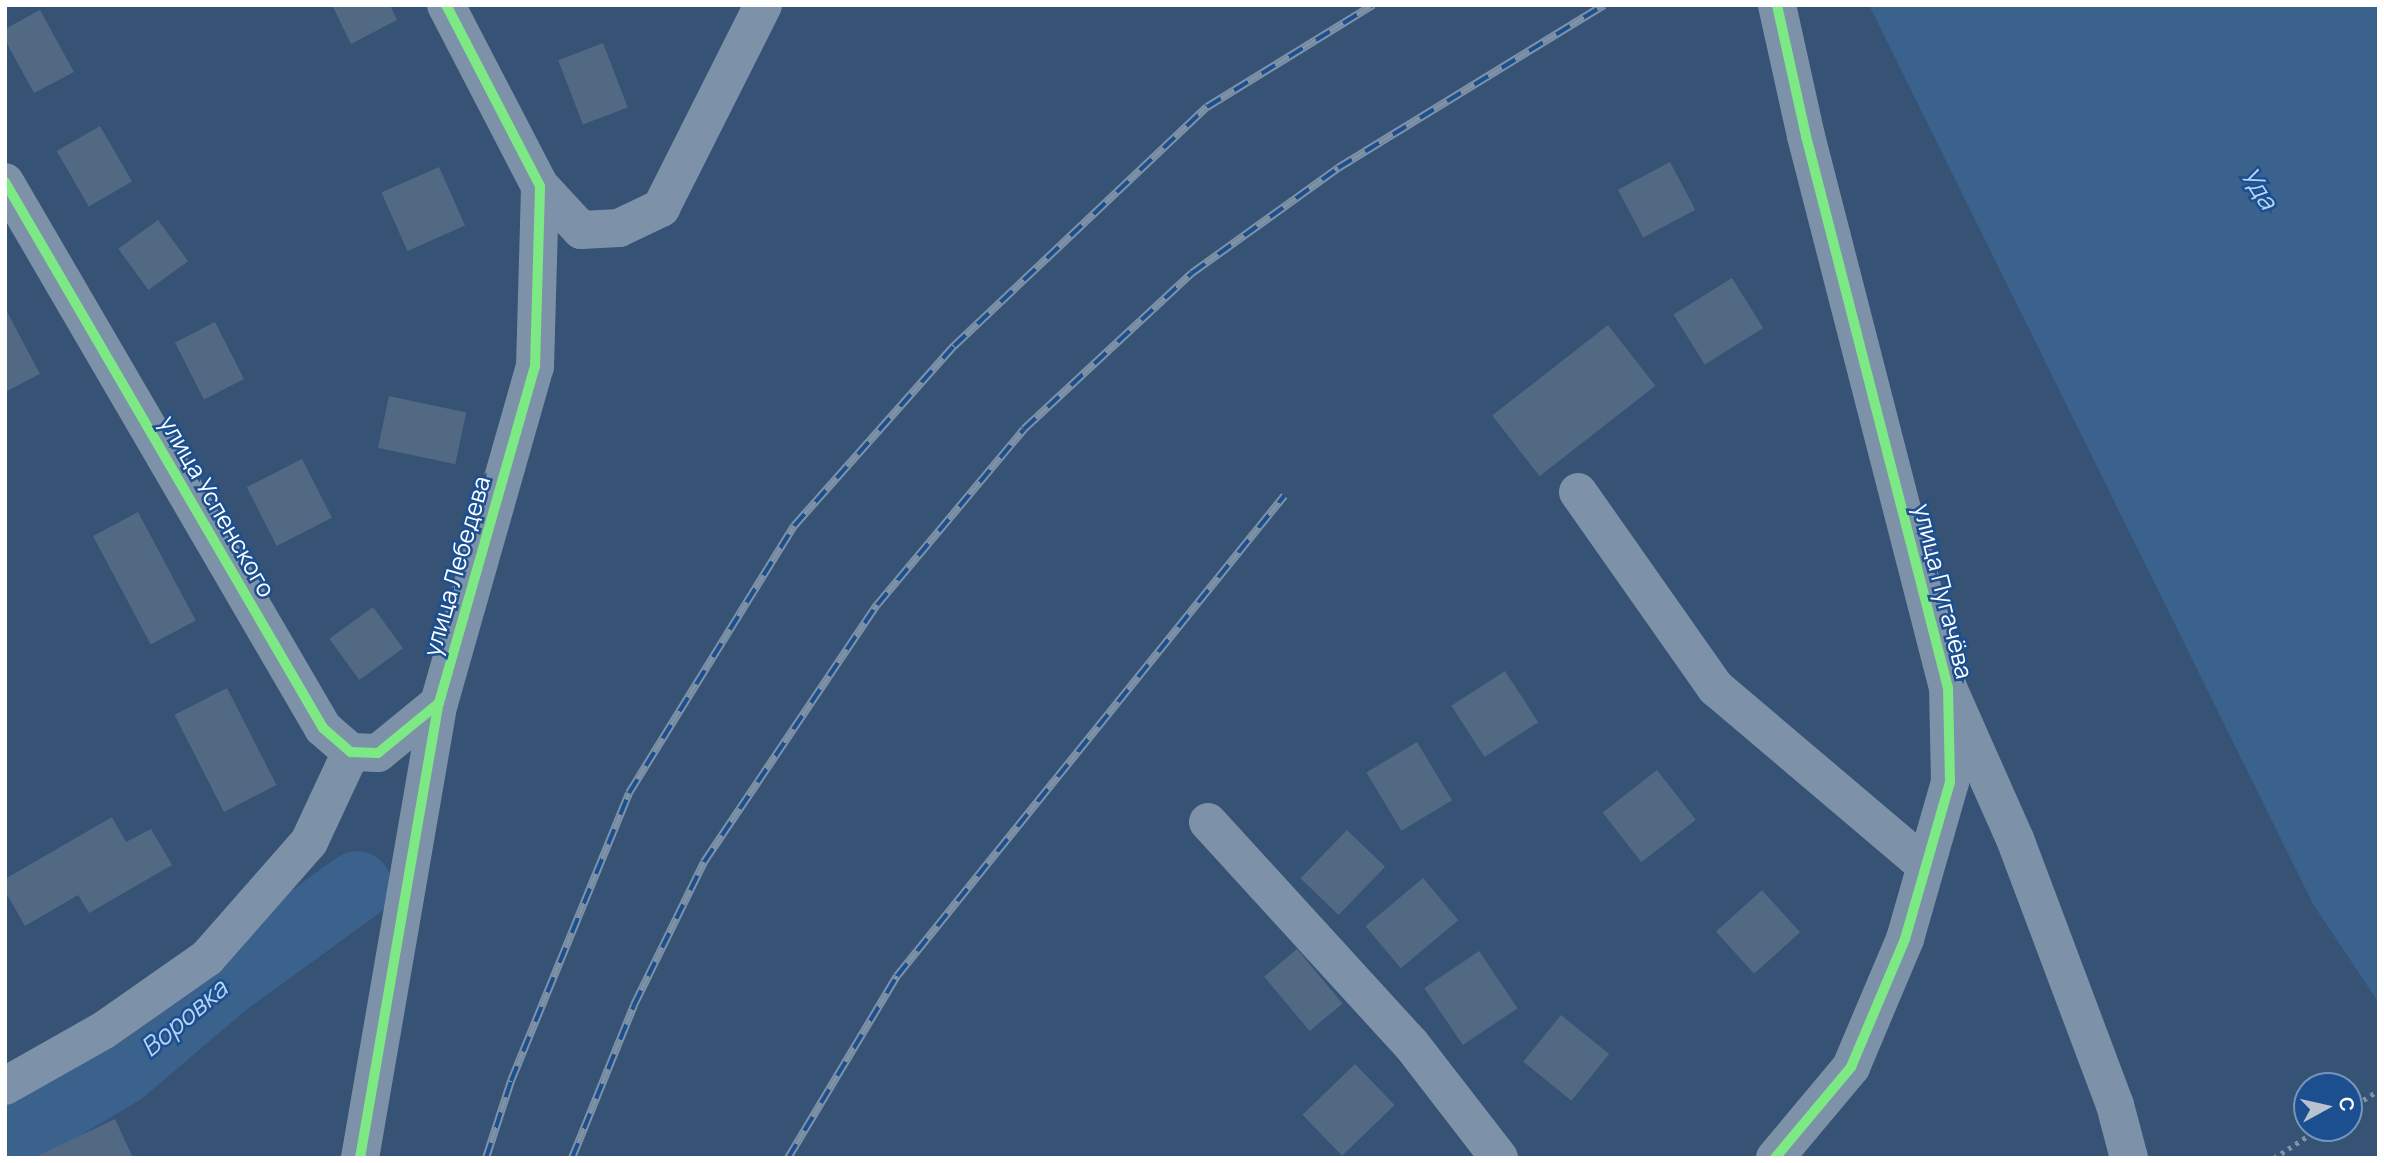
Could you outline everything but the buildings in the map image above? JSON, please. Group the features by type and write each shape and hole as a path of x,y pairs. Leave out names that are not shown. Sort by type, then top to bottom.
{"street":[{"name":"улица Лебедева","path":"360,1158 439,703 535,367 540,186 446,5"},
{"path":"540,186 581,230 619,228 661,208 763,5"},
{"name":"улица Пугачёва","path":"1775,1158 1851,1067 1905,939 1951,782 1948,688 1806,136 1777,5"},
{"name":"улица Успенского","path":"5,182 323,728 351,752"},
{"path":"1578,492 1716,688 1925,866"},
{"path":"1948,688 2015,839 2115,1105 2129,1158"},
{"path":"5,1086 104,1030 208,958 309,842 351,752 379,753 439,703"},
{"path":"1209,822 1411,1044 1499,1158"}],"path":[{"path":"2363,1100 2379,1090"},
{"path":"2274,1158 2299,1142"}],"water":[{"name":"Уда","path":"1869,5 2379,5 2379,1003 2313,904"}],"waterway":[{"name":"Воровка","path":"5,1140 123,1069 225,982 357,886"}],"railway":[{"path":"486,1158 511,1081 629,793 794,526 954,346 1207,107 1373,5"},
{"path":"572,1158 634,1005 704,862 877,605 1024,429 1192,273 1338,168 1604,5"},
{"path":"788,1158 897,976 1284,496"}],"cycle path":[{"path":"360,1158 439,703 535,367 540,186 446,5"},
{"path":"1775,1158 1851,1067 1905,939 1950,782 1948,688 1806,136 1777,5"},
{"path":"5,182 323,728 351,752 378,753 439,703"}]}
